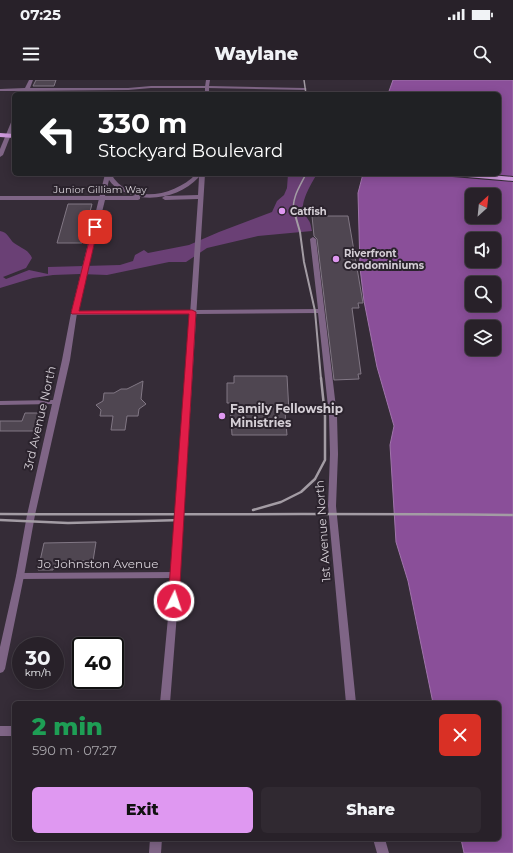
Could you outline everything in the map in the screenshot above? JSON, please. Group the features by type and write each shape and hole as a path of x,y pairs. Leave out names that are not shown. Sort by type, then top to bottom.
{"main road":[{"path":"0,135 11,136"},
{"path":"479,176 513,179"}],"street":[{"path":"26,92 31,80"},
{"path":"128,92 130,80"},
{"path":"207,92 208,80"},
{"path":"0,90 26,92 128,92 151,87 305,89"},
{"path":"0,155 11,136"},
{"name":"3rd Avenue North","path":"0,669 4,630 20,576 74,313 108,176"},
{"path":"109,176 114,184 121,189 153,198 183,189 198,176"},
{"path":"165,701 176,575 192,312 201,197 200,176"},
{"name":"Junior Gilliam Way","path":"0,198 201,197"},
{"name":"1st Avenue North","path":"313,239 333,416 334,447 332,506 351,701"},
{"path":"74,313 320,311"},
{"path":"0,403 56,402"},
{"name":"Jo Johnston Avenue","path":"20,576 176,575"},
{"path":"0,731 12,731"},
{"path":"155,853 156,841"},
{"path":"380,841 383,853"}],"shaded area":[{"path":"393,80 513,80 513,853 464,853 461,841 501,841 501,701 433,701 408,581 396,542 390,445 394,426 377,367 364,301 360,268 358,193 362,176 501,176 501,92 389,92"},
{"path":"288,176 316,176 303,204 304,213 310,222 312,231 258,236 207,248 186,262 169,262 107,275 53,275 33,278 0,288 0,231 7,234 14,243 27,251 32,258 26,268 3,277 6,279 29,270 48,274 48,267 120,265 133,261 135,255 144,250 148,253 189,245 272,212 277,201 284,195 287,188"}],"pier":[{"path":"501,175 513,176 513,182 440,176"}],"building":[{"path":"36,80 56,80 54,86 33,86"},
{"path":"68,204 92,204 82,243 57,243"},
{"name":"Riverfront Condominiums","path":"312,216 348,216 363,303 358,303 359,308 352,308 361,374 358,374 359,379 334,380 317,239 314,236"},
{"path":"234,376 287,376 289,412 285,412 287,435 232,435 230,403 227,403 227,383 234,383"},
{"path":"143,381 141,399 146,404 139,409 138,416 127,416 125,430 111,430 113,416 100,416 101,410 96,405 103,401 104,393 114,393 121,389 127,389"},
{"path":"25,413 44,413 39,431 0,431 0,421 22,421"},
{"path":"96,542 93,561 62,561 62,565 54,565 53,570 38,570 44,543"}],"railway":[{"path":"304,80 306,92"},
{"path":"294,212 293,207 295,197 305,176"},
{"path":"294,211 300,232 304,262 315,311 321,379"},
{"path":"253,510 281,502 301,492 315,479 325,460 325,416 321,378"},
{"path":"0,514 513,515"},
{"path":"0,520 68,523 182,520"}],"place":[{"name":"Catfish","path":"282,211"},
{"name":"Riverfront Condominiums","path":"336,259"},
{"name":"Family Fellowship Ministries","path":"222,416"}],"route":[{"path":"95,227 74,313 192,312 174,601"}]}
